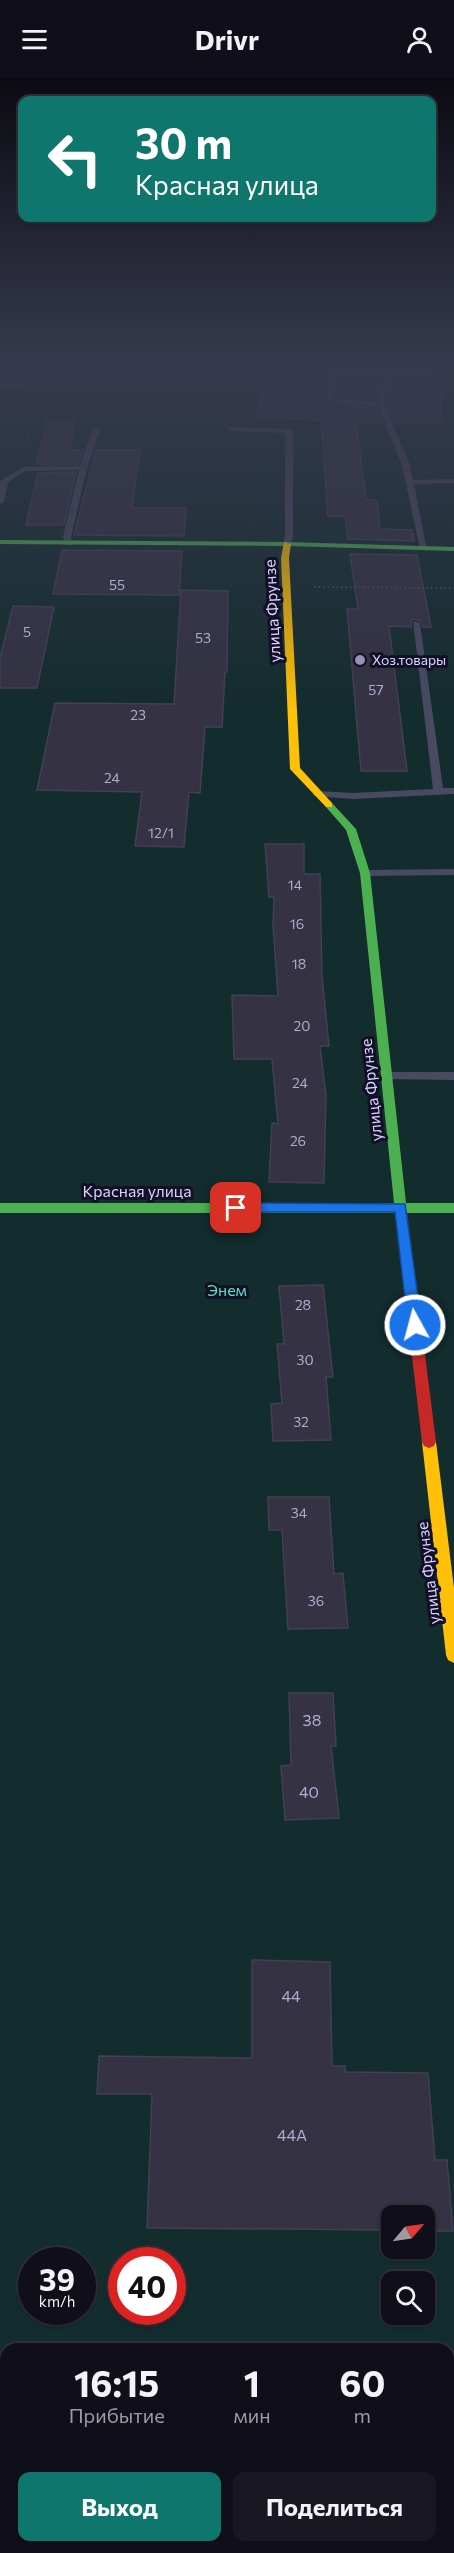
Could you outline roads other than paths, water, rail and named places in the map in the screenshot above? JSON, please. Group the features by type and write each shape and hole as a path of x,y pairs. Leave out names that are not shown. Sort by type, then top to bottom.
{"street":[{"path":"0,542 286,544 454,549"},
{"name":"улица Фрунзе","path":"286,544 295,769 351,829 365,873 386,1076 454,1654"},
{"name":"Красная улица","path":"0,1208 454,1208"}],"lane":[{"path":"0,502 4,480"},
{"path":"69,543 67,537 80,480"},
{"path":"286,544 289,537 289,480"},
{"path":"424,549 409,482 454,481"},
{"path":"416,623 438,790"},
{"path":"318,794 353,796 454,790"},
{"path":"365,873 454,872"},
{"path":"386,1076 454,1076"}],"place":[{"name":"Хоз.товары","path":"360,660"}],"park label":[{"name":"Энем","path":"227,1290"}]}
